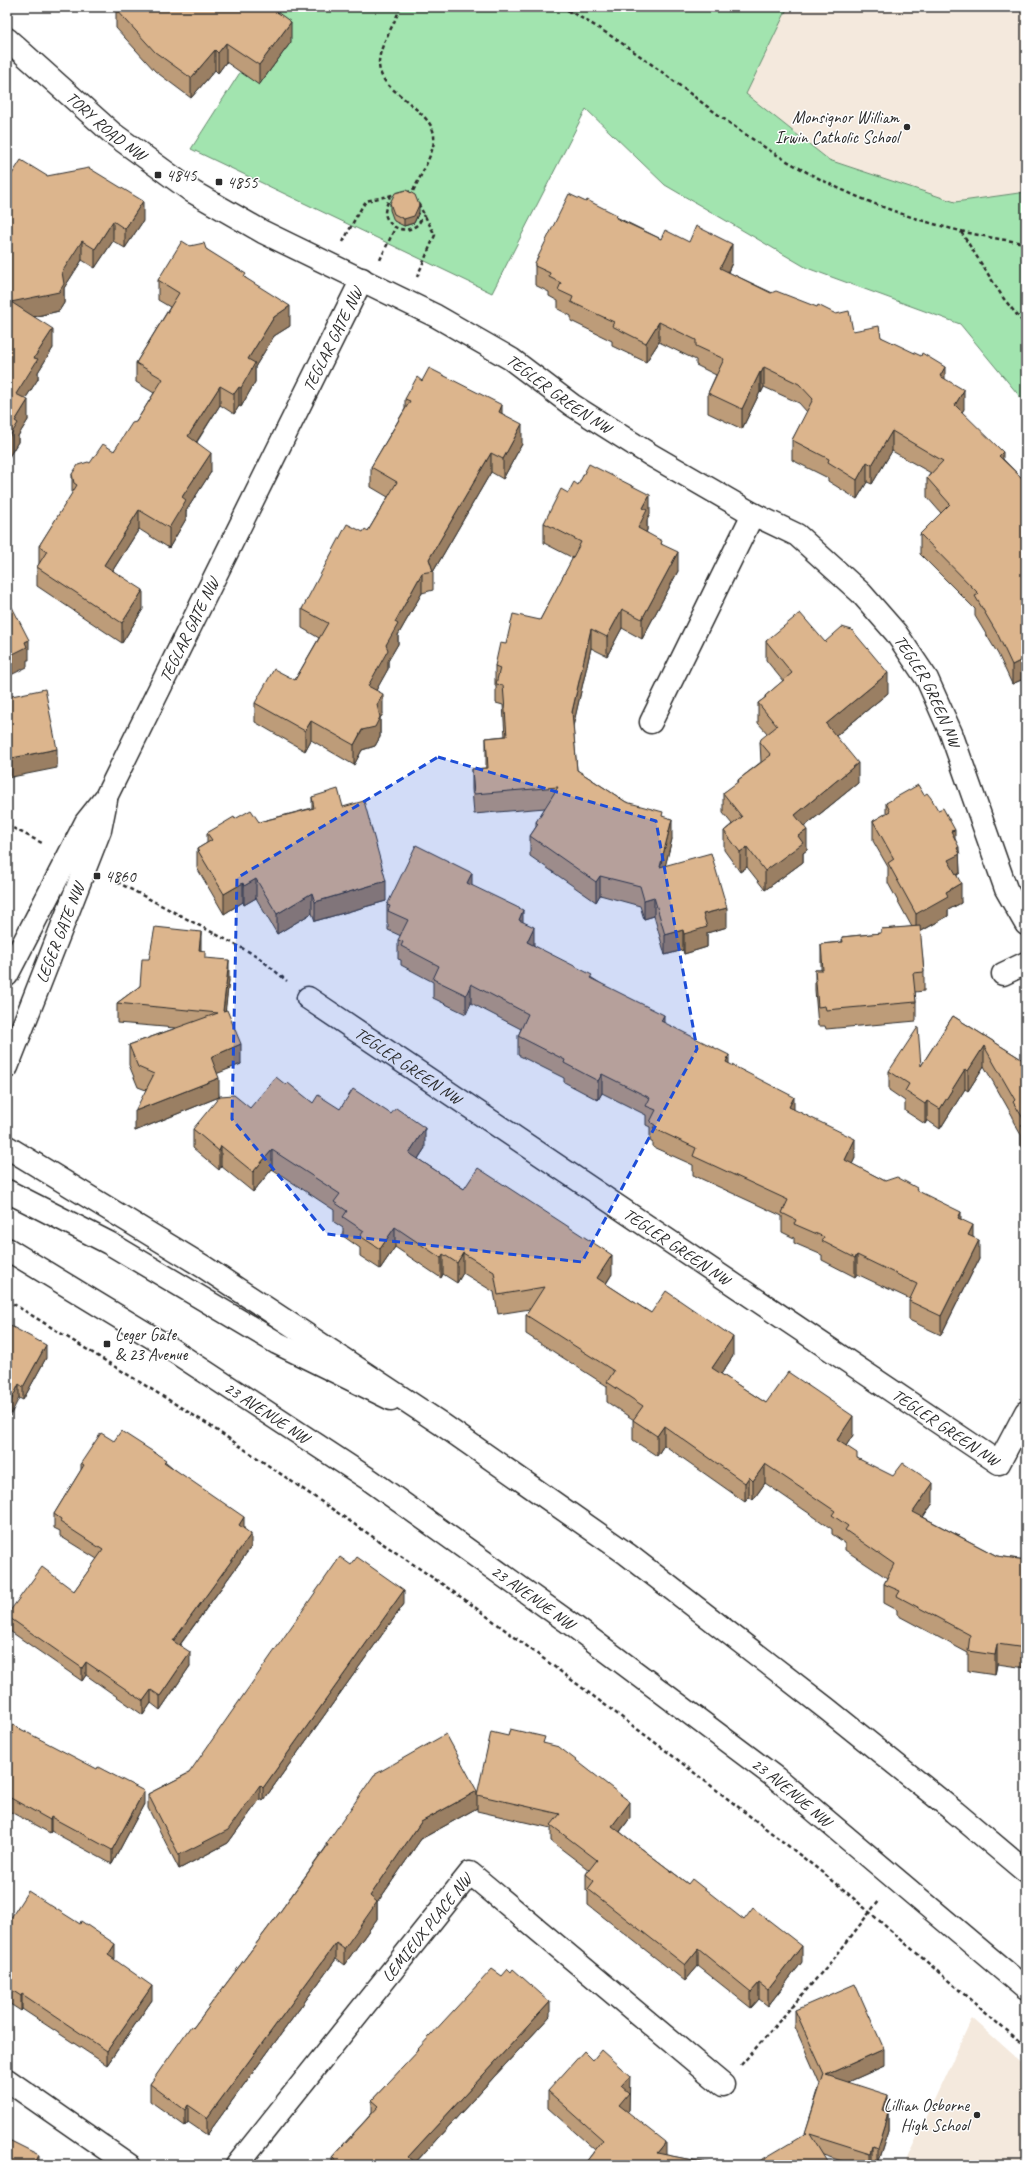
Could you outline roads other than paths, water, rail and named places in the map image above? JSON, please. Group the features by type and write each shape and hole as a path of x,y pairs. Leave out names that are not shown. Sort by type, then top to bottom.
{"street":[{"name":"TORY ROAD NW","path":"8,43 112,133 193,192 263,232 366,280"},
{"name":"TEGLER GREEN NW","path":"366,280 511,359 572,406 651,455 753,514 796,536 861,593 896,633 927,679 951,733 1006,889 1026,924"},
{"name":"TEGLAR GATE NW","path":"7,975 86,822 106,797 366,280"},
{"path":"651,722 753,514"},
{"name":"LEGER GATE NW","path":"7,1067 100,830 106,797"},
{"path":"1003,974 1026,963"},
{"name":"TEGLER GREEN NW","path":"308,998 999,1463 1026,1412"},
{"path":"7,1147 204,1266 440,1423 634,1559 827,1709 955,1812 1026,1872"},
{"path":"7,1191 109,1243 277,1343 440,1423"},
{"name":"23 AVENUE NW","path":"7,1249 160,1342 370,1480 575,1628 776,1778 1026,1989"},
{"name":"LEMIEUX PLACE NW","path":"237,2165 470,1873 723,2085"},
{"path":"7,2080 122,2163"}],"place":[{"name":"Monsignor William Irwin Catholic School","path":"907,127"},
{"name":"4845","path":"158,175"},
{"name":"4855","path":"219,182"},
{"name":"4860","path":"97,876"},
{"name":"Leger Gate & 23 Avenue","path":"107,1344"},
{"name":"Lillian Osborne High School","path":"977,2115"}]}
